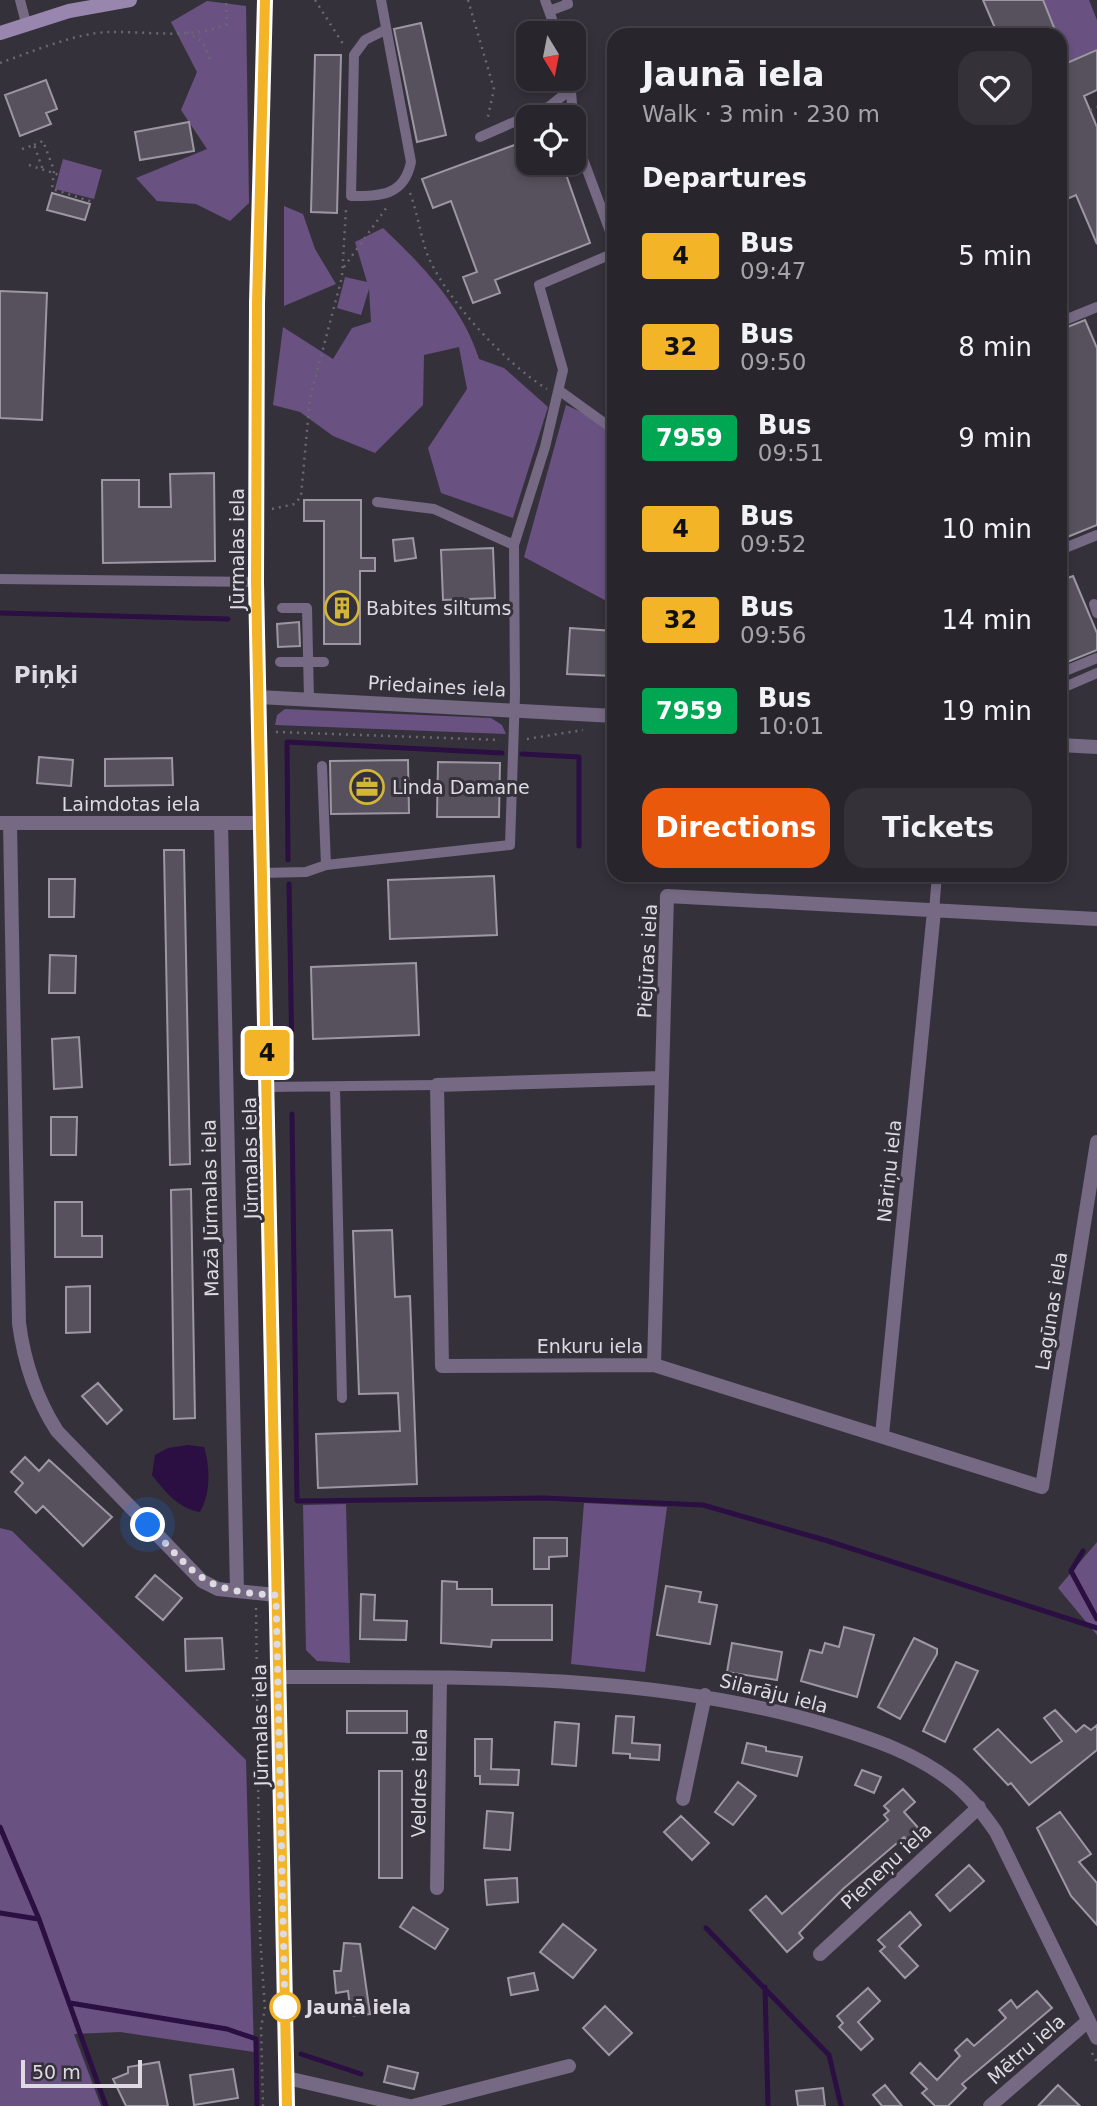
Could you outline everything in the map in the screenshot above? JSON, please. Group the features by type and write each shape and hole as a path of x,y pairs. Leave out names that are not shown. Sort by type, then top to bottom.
{"main road":[{"path":"0,33 69,11 130,0"},
{"name":"Jūrmalas iela","path":"265,0 258,289 256,582 288,2106"}],"street":[{"name":"Priedaines iela","path":"258,697 607,716"},
{"path":"1067,745 1097,747"},
{"name":"Laimdotas iela","path":"5,823 261,823"},
{"path":"5,823 19,1323 33,1383 41,1405 57,1431 202,1581 218,1589 276,1595"},
{"name":"Mazā Jūrmalas iela","path":"221,823 237,1591"},
{"name":"Piejūras iela","path":"654,1365 667,896 1097,919"},
{"name":"Nāriņu iela","path":"882,1435 934,911"},
{"path":"437,1085 661,1078"},
{"name":"Enkuru iela","path":"437,1085 442,1366 654,1365 1042,1487"},
{"name":"Lagūnas iela","path":"1042,1487 1097,1142"},
{"name":"Silarāju iela","path":"278,1677 440,1678 583,1683 705,1695 810,1720 893,1747 951,1781 979,1807 1013,1862 1088,2021 1094,2044"},
{"name":"Veldres iela","path":"437,1888 440,1678"},
{"path":"683,1799 705,1695"},
{"name":"Pieneņu iela","path":"820,1954 979,1807"},
{"name":"Mētru iela","path":"990,2106 1088,2021"},
{"path":"287,2078 411,2106 569,2066"}],"lane":[{"path":"20,0 26,23"},
{"path":"381,0 411,162 406,180 394,191 377,196 351,196 354,55 365,40 385,30"},
{"path":"545,0 553,21"},
{"path":"549,11 568,4 567,0"},
{"path":"480,137 550,106 564,91"},
{"path":"586,167 607,223"},
{"path":"262,873 306,872 326,864 510,845 515,710 514,545 560,391 563,370 539,285 607,256"},
{"path":"1067,318 1097,307"},
{"path":"560,391 607,425"},
{"path":"377,502 434,509 514,545"},
{"path":"1067,547 1097,535"},
{"path":"0,579 256,582"},
{"path":"282,608 307,608 309,699"},
{"path":"1067,670 1097,657"},
{"path":"280,662 324,662"},
{"path":"1067,686 1097,673"},
{"path":"322,766 326,864"},
{"path":"934,911 936,882"},
{"path":"268,1087 437,1085"},
{"path":"335,1088 342,1398"}],"path":[{"path":"0,64 36,50 106,32 211,32 227,24 226,0"},
{"path":"315,0 346,49 354,55"},
{"path":"468,0 494,89 486,117 491,132"},
{"path":"187,32 204,42 211,61"},
{"path":"1090,110 1097,107"},
{"path":"22,149 43,141 57,174 52,189 93,202"},
{"path":"34,145 43,170"},
{"path":"29,165 57,174"},
{"path":"406,180 427,253 448,288 492,342 545,389 560,391"},
{"path":"342,269 387,207 394,191"},
{"path":"266,510 295,504 301,496 310,398 342,269 345,211 351,196"},
{"path":"271,732 514,741 585,730"},
{"path":"256,1594 260,1936 265,2009 261,2027 263,2106"},
{"path":"1094,2044 1097,2062"}],"shaded area":[{"path":"1043,0 1089,0 1097,20 1097,50 1069,62 1067,28 1054,28"},
{"path":"207,1 246,6 249,203 230,221 196,204 157,201 136,178 207,149 181,110 197,72 171,22"},
{"path":"63,159 102,170 94,199 55,189"},
{"path":"284,206 303,214 315,249 336,284 284,306"},
{"path":"383,228 426,272 452,304 479,359 504,368 548,407 513,518 441,493 428,448 467,389 459,347 424,355 423,405 375,453 333,436 300,412 273,405 283,327 333,359 352,328 371,322 369,289 361,315 337,308 345,277 367,282 355,242"},
{"path":"566,405 607,424 607,601 524,557"},
{"path":"285,709 491,718 502,725 506,734 275,725 277,715"},
{"path":"188,1445 204,1447 206,1455 208,1488 200,1512 179,1503 152,1475 155,1455 168,1448"},
{"path":"584,1503 667,1507 645,1672 571,1664"},
{"path":"346,1504 350,1663 317,1661 306,1650 303,1505"},
{"path":"0,1528 12,1531 246,1760 254,2052 120,2032 74,2034 101,2106 0,2106"},
{"path":"1097,1542 1097,1635 1058,1588"}],"building":[{"path":"983,0 1043,0 1054,28 995,28"},
{"path":"421,23 446,135 417,142 394,29"},
{"path":"1097,50 1097,90 1084,96 1097,127 1097,244 1076,195 1067,199 1067,63"},
{"path":"315,55 341,55 337,213 311,212"},
{"path":"46,80 57,109 46,113 51,124 20,136 5,95"},
{"path":"189,122 194,151 140,160 135,132"},
{"path":"516,144 516,175 566,175 590,243 495,280 500,293 473,303 463,277 477,272 451,201 433,208 422,179"},
{"path":"52,193 90,204 85,220 47,210"},
{"path":"0,291 47,293 42,420 0,418"},
{"path":"1085,320 1097,348 1097,525 1067,537 1067,327"},
{"path":"214,473 215,561 103,563 102,480 139,480 139,507 171,507 170,474"},
{"name":"Babites siltums","path":"304,500 361,500 361,558 375,558 375,571 360,571 360,644 324,644 324,521 304,521"},
{"path":"413,538 416,558 395,561 393,540"},
{"path":"493,548 495,598 443,600 441,550"},
{"path":"1073,576 1097,633 1097,650 1067,662 1067,578"},
{"path":"299,622 300,646 278,647 277,624"},
{"path":"570,628 607,631 607,676 567,674"},
{"path":"39,757 73,760 71,786 37,783"},
{"path":"172,758 173,785 105,786 105,759"},
{"path":"408,760 409,813 331,814 330,761"},
{"path":"438,762 500,763 499,817 437,817"},
{"path":"164,850 184,850 190,1164 170,1165"},
{"path":"494,876 497,935 390,939 388,880"},
{"path":"49,879 75,879 74,917 49,917"},
{"path":"50,955 76,956 75,993 49,993"},
{"path":"416,963 419,1035 313,1039 311,967"},
{"path":"79,1037 82,1087 54,1089 52,1039"},
{"path":"51,1117 77,1117 76,1155 51,1155"},
{"path":"191,1189 195,1418 174,1419 171,1190"},
{"path":"55,1202 82,1202 82,1236 102,1236 102,1257 55,1257"},
{"path":"392,1230 395,1297 410,1296 417,1484 318,1488 316,1434 400,1431 398,1393 359,1394 353,1231"},
{"path":"90,1286 90,1332 66,1333 66,1287"},
{"path":"98,1383 122,1410 107,1424 82,1396"},
{"path":"25,1457 39,1471 49,1460 112,1517 83,1546 43,1506 36,1513 15,1492 23,1483 11,1472"},
{"path":"534,1538 567,1538 567,1556 549,1557 549,1569 534,1569"},
{"path":"155,1575 182,1598 163,1620 136,1597"},
{"path":"442,1581 457,1582 457,1589 492,1589 492,1605 552,1605 552,1640 492,1640 491,1647 441,1643"},
{"path":"666,1586 701,1592 699,1602 717,1605 710,1644 657,1635"},
{"path":"361,1594 375,1595 374,1620 407,1621 406,1640 360,1639"},
{"path":"844,1627 874,1635 857,1697 801,1681 810,1650 822,1653 825,1643 839,1647"},
{"path":"222,1638 224,1669 186,1671 185,1639"},
{"path":"914,1638 937,1649 937,1654 900,1719 878,1707"},
{"path":"732,1643 782,1652 777,1680 727,1672"},
{"path":"956,1662 978,1671 945,1742 923,1731"},
{"path":"1055,1710 1076,1732 1084,1725 1091,1730 1097,1725 1097,1750 1029,1805 1011,1783 1008,1785 974,1749 998,1729 1031,1763 1062,1741 1044,1718"},
{"path":"347,1711 407,1711 407,1733 347,1733"},
{"path":"616,1716 634,1717 632,1743 660,1745 659,1760 630,1758 630,1754 613,1753"},
{"path":"555,1722 579,1724 576,1766 552,1764"},
{"path":"475,1739 492,1739 491,1769 519,1770 518,1785 480,1784 480,1776 475,1776"},
{"path":"747,1743 766,1747 766,1751 802,1757 797,1776 742,1763"},
{"path":"862,1770 881,1777 874,1793 855,1785"},
{"path":"379,1771 402,1771 402,1878 379,1878"},
{"path":"738,1782 756,1796 733,1825 715,1812"},
{"path":"903,1789 915,1802 904,1812 922,1832 910,1843 904,1837 843,1889 799,1933 803,1938 787,1952 750,1910 766,1896 782,1914 888,1820 884,1815 889,1811 884,1806"},
{"path":"487,1811 513,1813 510,1850 484,1848"},
{"path":"1060,1812 1091,1854 1079,1862 1097,1883 1097,1925 1071,1896 1037,1828"},
{"path":"681,1816 709,1843 692,1860 664,1832"},
{"path":"969,1865 984,1881 950,1911 936,1895"},
{"path":"517,1878 518,1902 487,1905 485,1880"},
{"path":"413,1907 448,1929 435,1949 400,1927"},
{"path":"910,1912 921,1925 899,1946 918,1966 905,1978 880,1951 885,1947 878,1940"},
{"path":"563,1924 596,1950 573,1978 540,1952"},
{"path":"344,1943 360,1944 370,2014 351,2016 348,1991 336,1993 334,1971 341,1971"},
{"path":"534,1973 538,1990 511,1995 508,1978"},
{"path":"868,1988 880,2001 858,2022 873,2039 861,2050 839,2027 843,2023 837,2016"},
{"path":"1037,1991 1052,2008 962,2084 966,2088 948,2106 935,2106 922,2093 927,2089 911,2073 920,2063 937,2080 960,2056 955,2050 967,2039 974,2046 1006,2018 999,2010 1011,2000 1017,2008"},
{"path":"605,2006 632,2033 609,2055 583,2028"},
{"path":"159,2062 168,2106 126,2106 113,2079 128,2073 128,2067"},
{"path":"388,2066 418,2073 414,2089 384,2082"},
{"path":"233,2069 238,2098 194,2105 190,2075"},
{"path":"885,2085 902,2106 882,2106 873,2095"},
{"path":"1058,2085 1080,2106 1038,2106"},
{"path":"823,2088 825,2106 798,2106 796,2091"}],"waterway":[{"path":"0,613 228,619"},
{"path":"288,860 287,742 502,753"},
{"path":"522,754 579,757 579,846"},
{"path":"289,884 292,1060"},
{"path":"292,1114 297,1501 543,1498 703,1505 828,1541 1097,1628"},
{"path":"1083,1551 1071,1571 1097,1619"},
{"path":"0,1827 39,1919 106,2106"},
{"path":"0,1913 38,1919"},
{"path":"706,1928 829,2055 841,2106"},
{"path":"765,1987 768,2106"},
{"path":"70,2003 227,2029 256,2039 257,2106"},
{"path":"301,2054 361,2074"}],"bus line":[{"name":"4","path":"265,0 257,303 256,582 287,2106"}],"place":[{"name":"Babites siltums","path":"342,608"},
{"name":"Linda Damane","path":"367,787"},
{"name":"Jaunā iela","path":"285,2007"}],"district":[{"name":"Piņķi","path":"46,675"}],"route":[{"path":"148,1525 202,1581 218,1589 276,1595 285,2007"}]}
